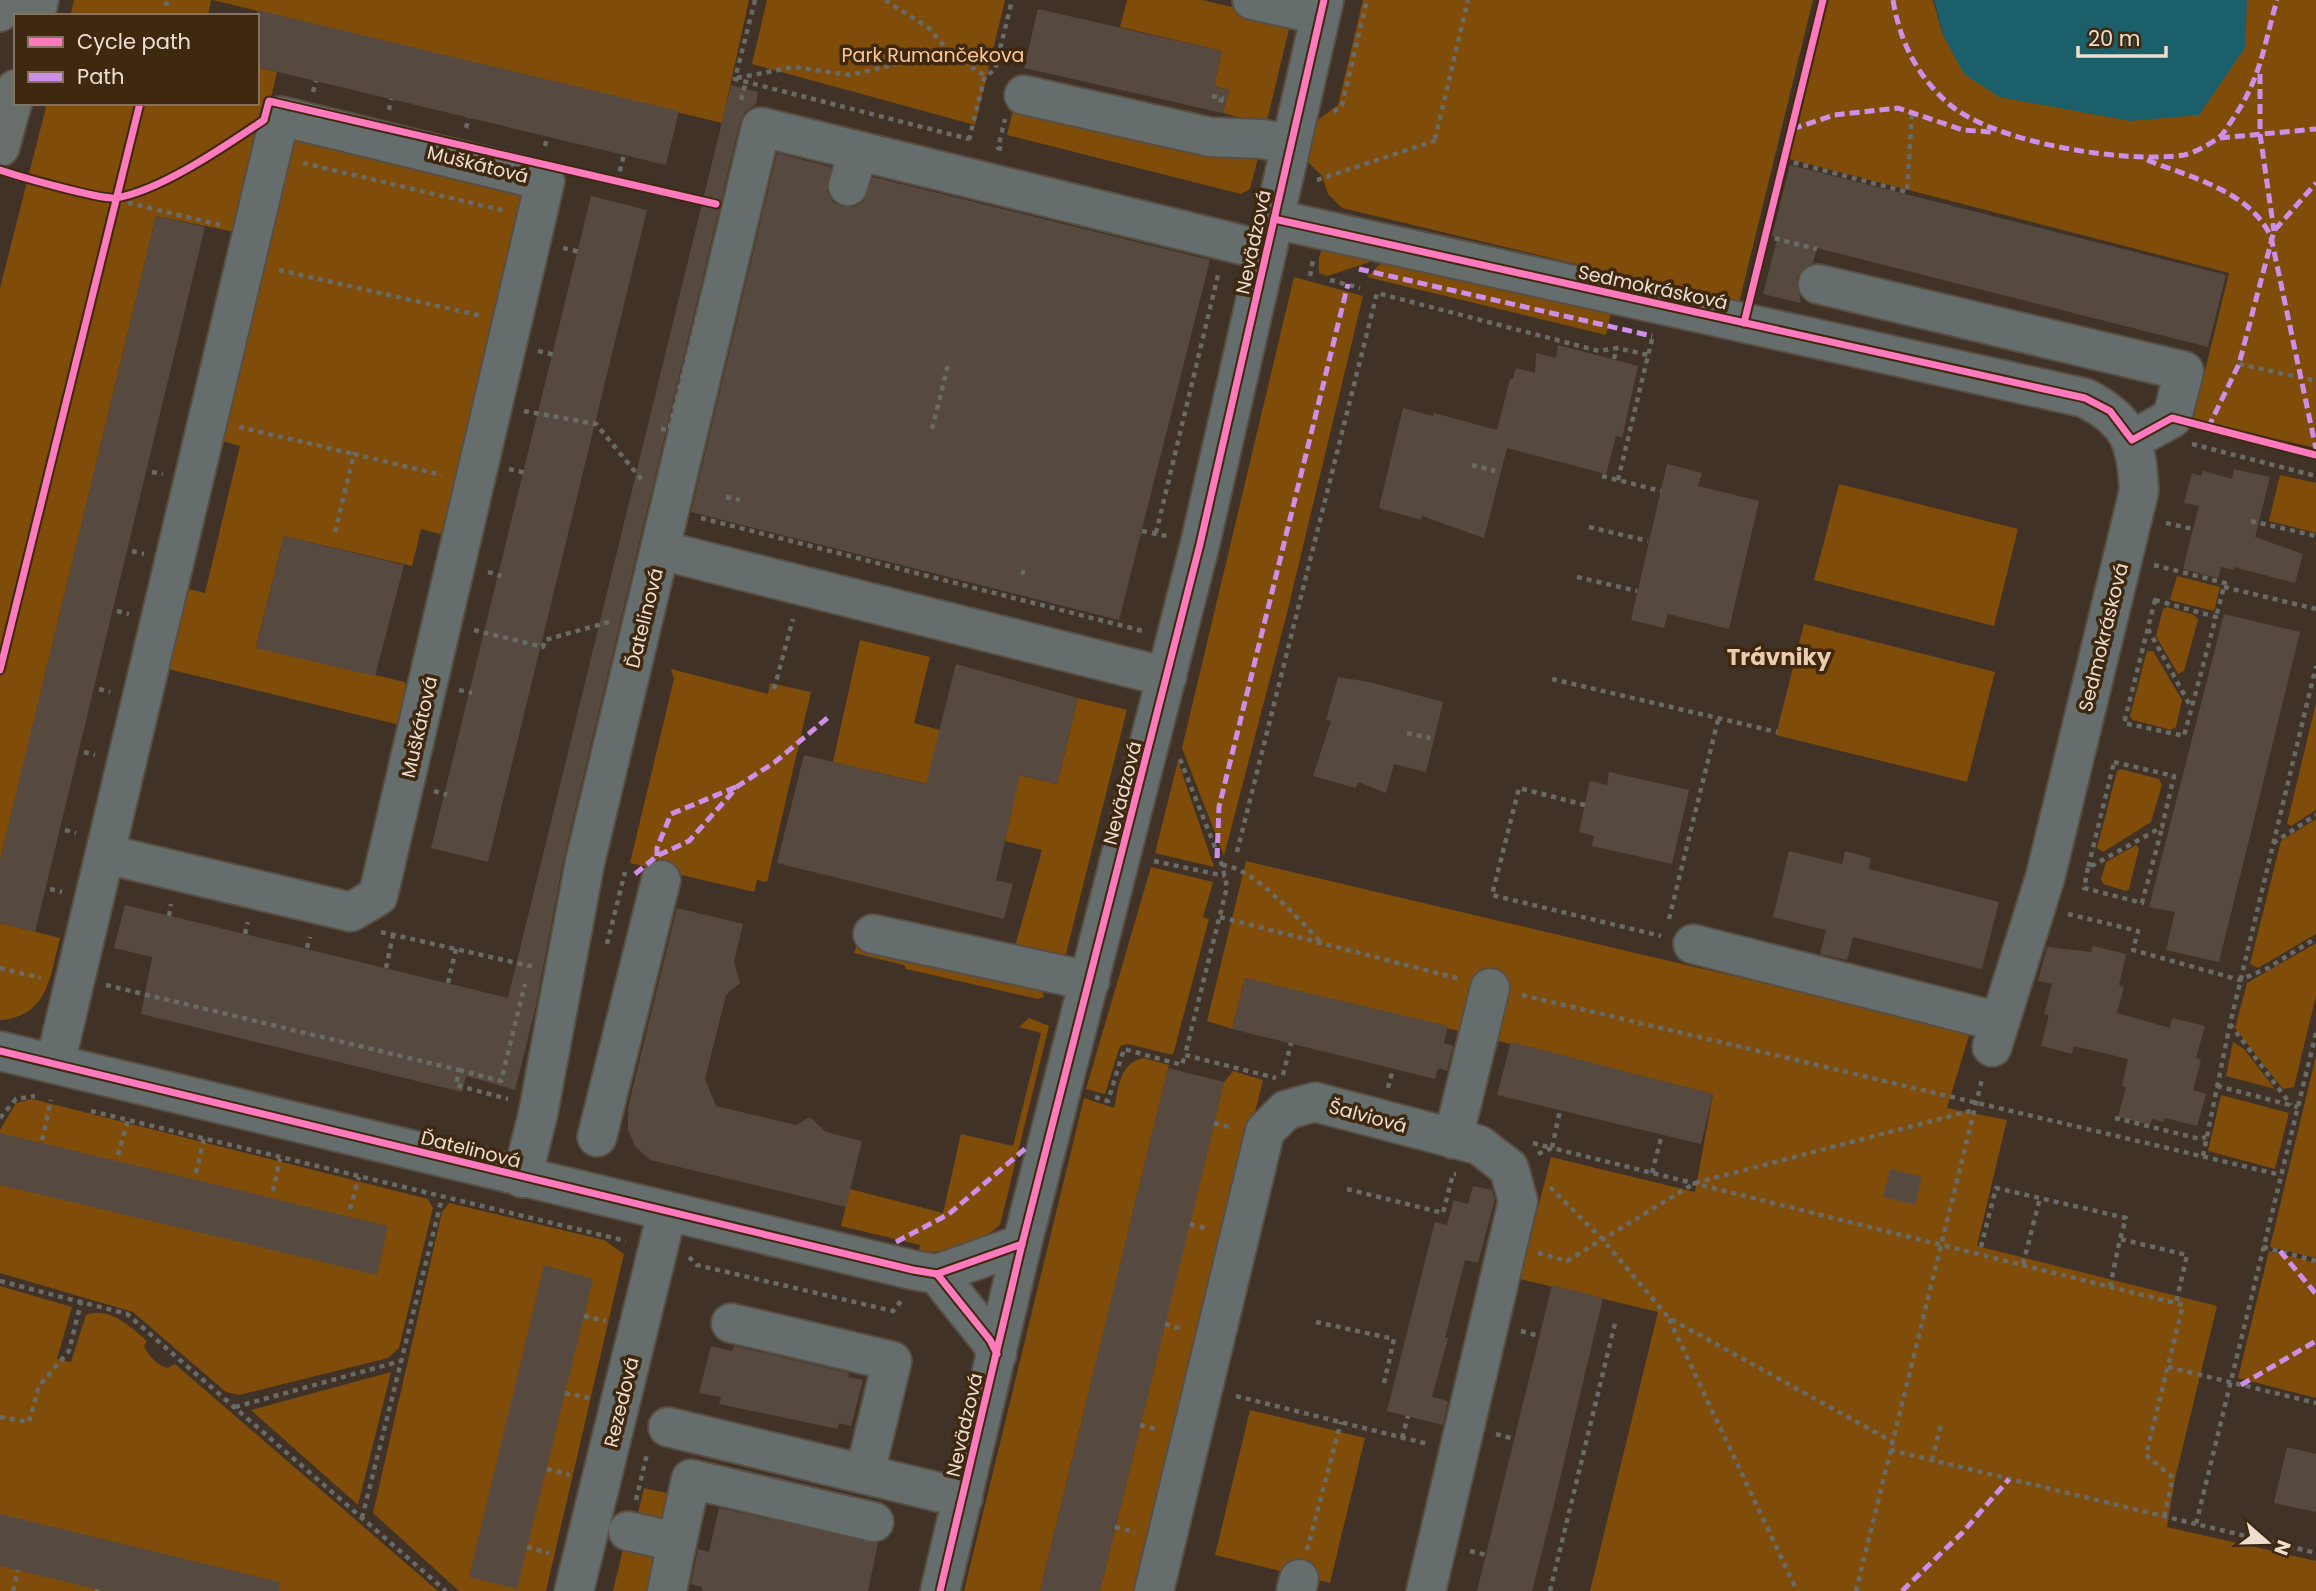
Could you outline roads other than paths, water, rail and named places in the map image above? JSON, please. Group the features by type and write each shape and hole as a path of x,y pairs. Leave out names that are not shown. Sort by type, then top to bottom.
{"main road":[{"path":"0,12 3,0"},
{"path":"10,94 10,162"}],"street":[{"path":"1252,0 1322,8"},
{"name":"Nevädzová","path":"940,1591 1022,1244 1167,677 1322,8"},
{"path":"1024,95 1210,136 1263,139 1289,145"},
{"name":"Muškátová","path":"53,1082 106,854 245,263 257,144 280,116 545,181 477,483 378,897 351,912 106,854"},
{"name":"Sedmokrásková","path":"761,127 853,169 1270,235 1658,305 1760,318 1865,350 2085,398 2110,411 2132,440 2138,463 2139,491 2037,906 1992,1048 1693,944"},
{"name":"Ďatelinová","path":"522,1178 538,1114 585,862 761,127"},
{"path":"1818,284 2184,371 2172,418 2132,440"},
{"path":"1865,350 1880,299"},
{"path":"660,550 1167,677"},
{"path":"597,1137 661,880"},
{"path":"873,934 1090,981"},
{"path":"1457,1157 1490,988"},
{"name":"Ďatelinová","path":"0,1051 53,1082 522,1178 667,1212 922,1283"},
{"name":"Šalviová","path":"1154,1591 1265,1131 1286,1111 1291,1093 1457,1157 1479,1145 1509,1168 1518,1201 1426,1591"},
{"name":"Rezedová","path":"574,1591 667,1212"},
{"path":"997,1354 990,1340 922,1283 1022,1244"},
{"path":"731,1323 892,1361 865,1474"},
{"path":"658,1438 865,1474 963,1498"},
{"path":"667,1591 691,1479 874,1522"},
{"path":"628,1531 677,1542"}],"water":[{"path":"1934,0 2247,0 2245,48 2199,115 2130,121 1999,97 1964,74 1943,35"}],"district":[{"name":"Trávniky","path":"1779,657"}],"park label":[{"name":"Park Rumančekova","path":"933,55"}]}
